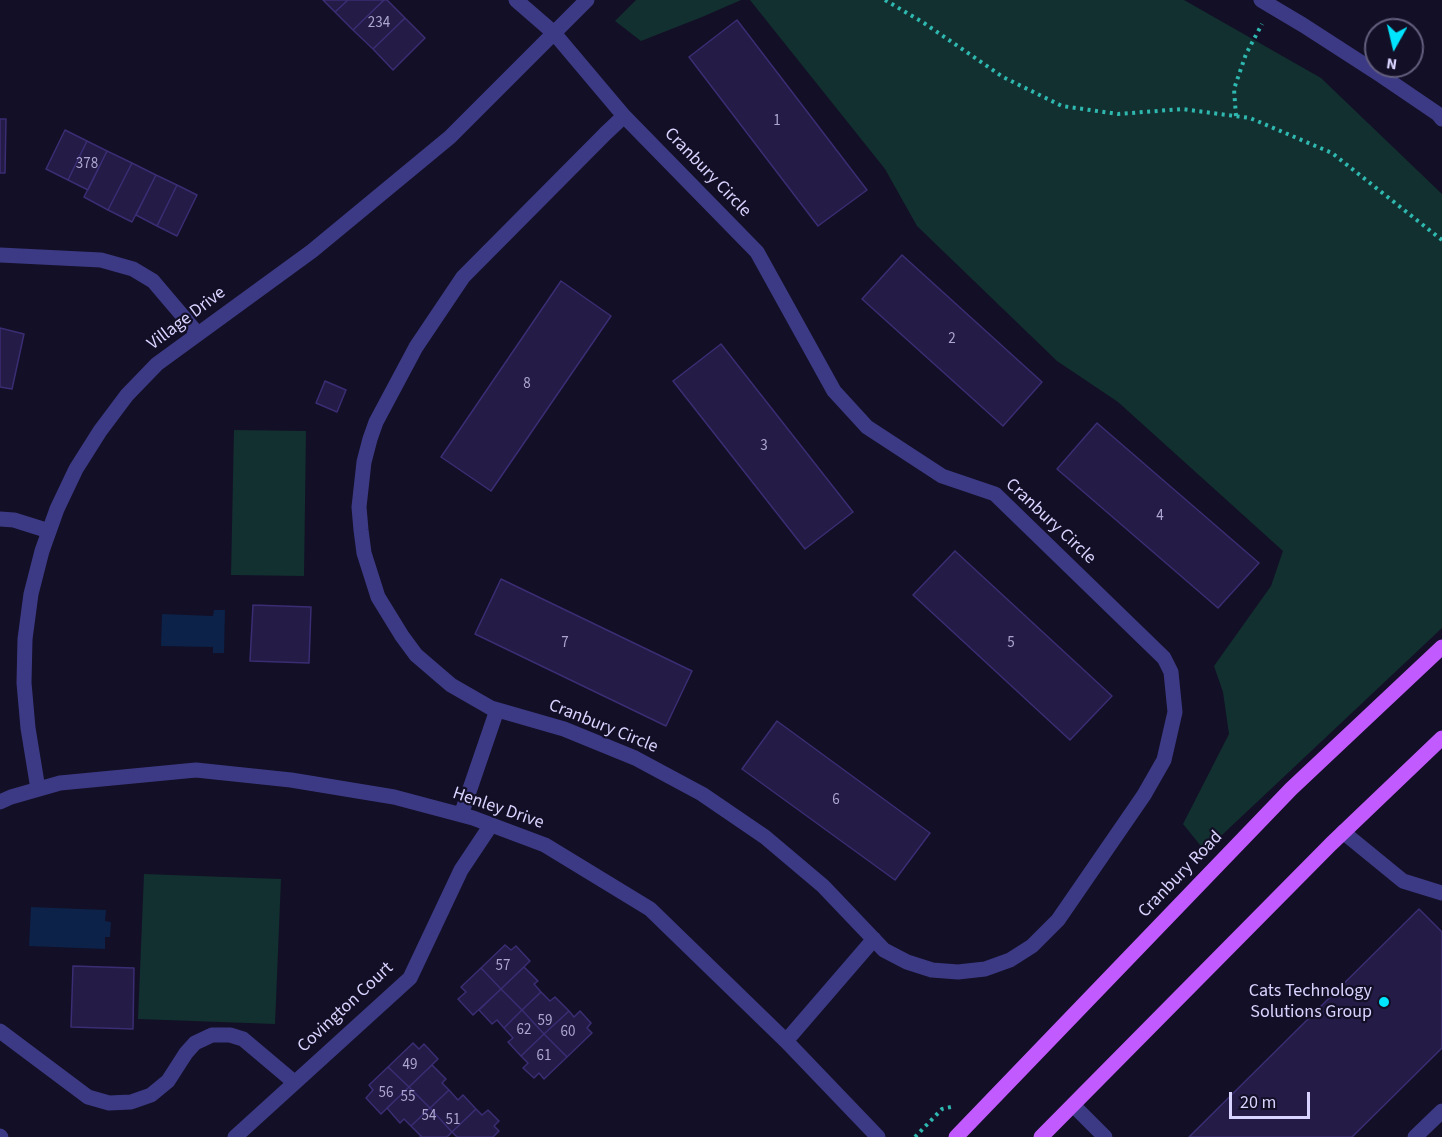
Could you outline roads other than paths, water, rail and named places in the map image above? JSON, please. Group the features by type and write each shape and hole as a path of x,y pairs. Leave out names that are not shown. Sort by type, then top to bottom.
{"main road":[{"name":"Cranbury Road","path":"956,1137 1291,789 1442,647"},
{"path":"1041,1137 1343,831 1439,745"}],"street":[{"path":"516,0 554,33 624,116"},
{"name":"Village Drive","path":"39,789 28,728 24,683 25,639 31,594 42,551 57,509 76,469 100,431 127,395 158,364 312,252 450,137 587,0"},
{"path":"1267,3 1441,115"},
{"name":"Cranbury Circle","path":"624,116 757,252 834,391 867,427 942,476 995,494 1164,658 1171,672 1175,712 1164,760 1144,795 1058,920 1032,946 1010,960 985,969 958,972 932,970 907,962 884,950 824,886 765,837 702,794 634,758 564,729 497,710 451,685 416,655 378,597 364,553 361,530 360,484 364,462 376,422 416,347 463,277 624,116"},
{"path":"0,255 101,260 133,269 153,281 198,334"},
{"path":"0,519 14,520 49,531"},
{"path":"461,815 497,710"},
{"name":"Henley Drive","path":"0,802 60,783 196,770 291,780 394,797 461,815 545,845 650,909 786,1041 878,1137"},
{"name":"Covington Court","path":"235,1137 410,978 461,870 491,825"},
{"path":"1343,831 1403,881 1442,893"},
{"path":"786,1041 874,939"},
{"path":"0,1031 88,1097 109,1103 131,1102 151,1095 168,1081 195,1043 212,1035 230,1035 243,1039 294,1082"},
{"path":"1073,1105 1105,1137"},
{"path":"1415,1137 1442,1111"}],"water":[{"path":"214,610 225,610 224,653 213,653 213,647 161,646 162,614 213,616"},
{"path":"31,907 106,910 105,921 111,922 110,937 105,937 105,949 29,946"}],"place":[{"name":"Cats Technology Solutions Group","path":"1384,1002"}]}
